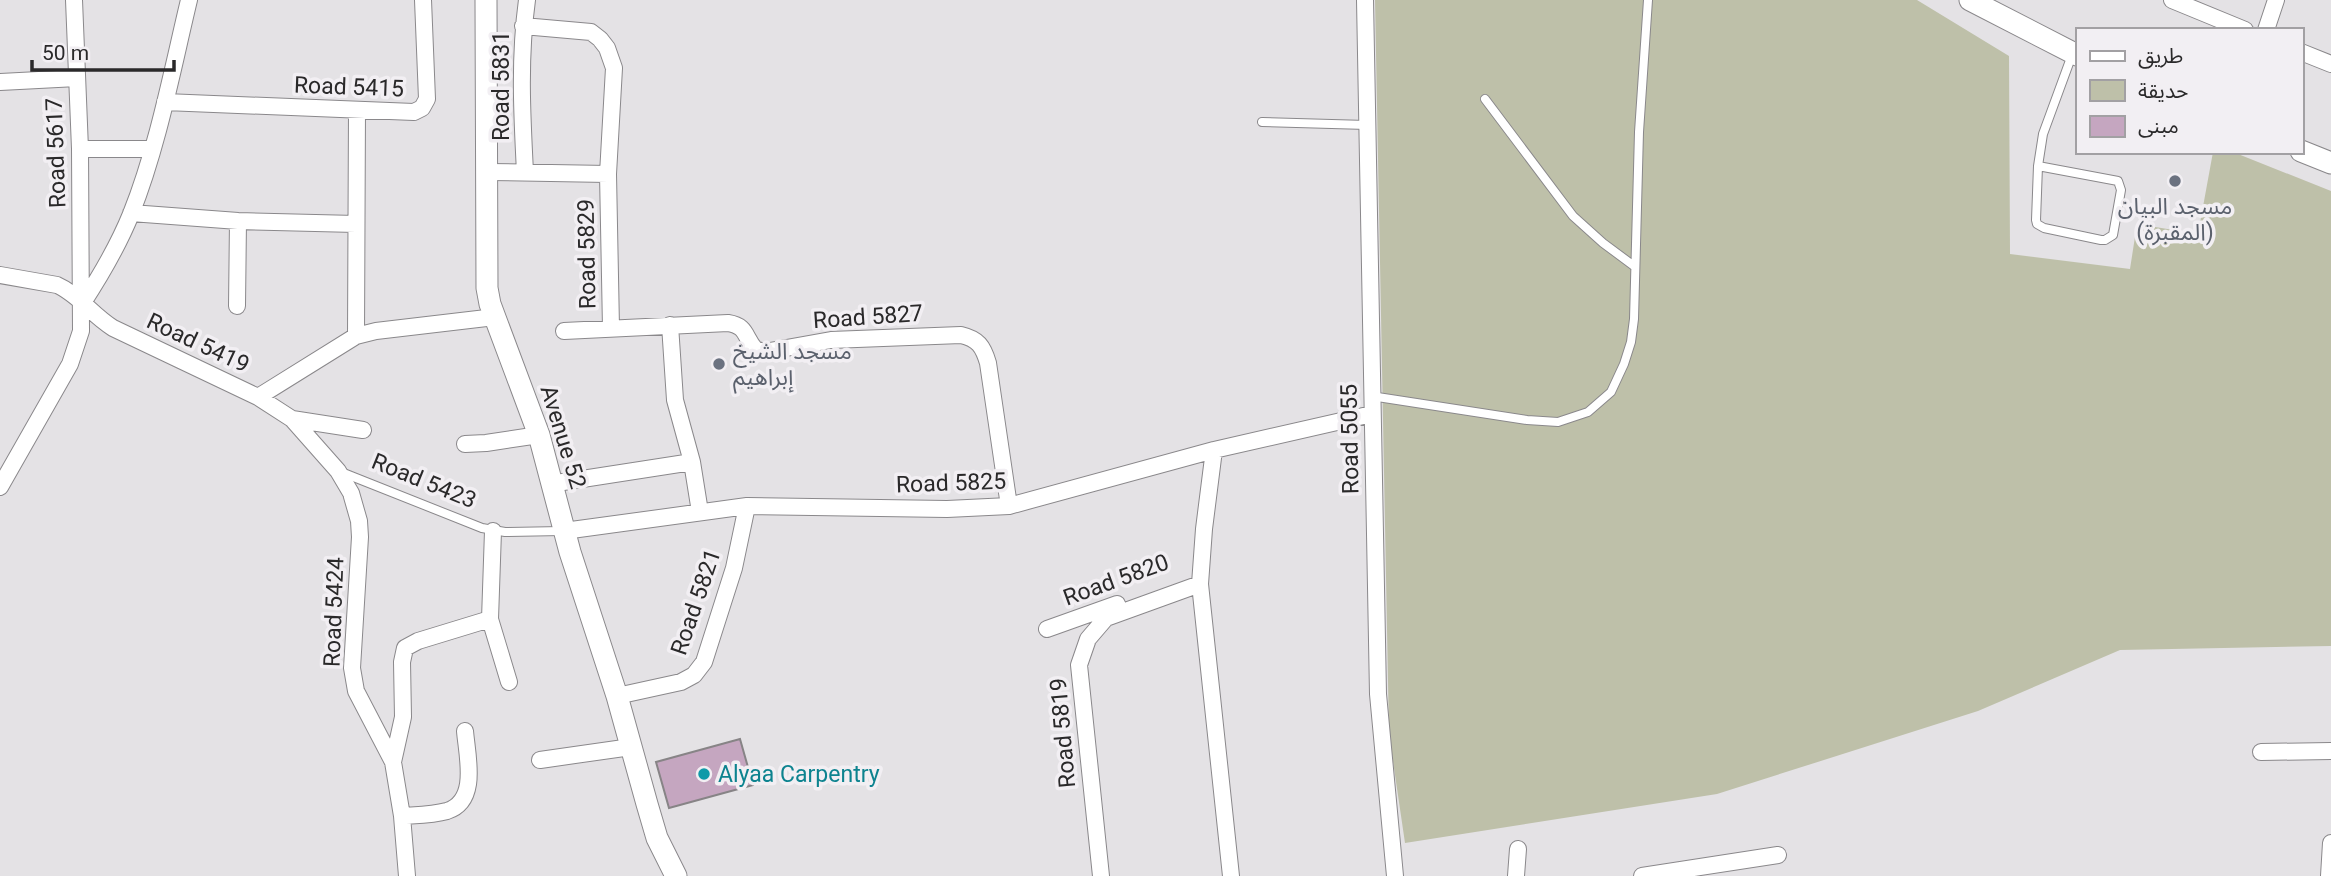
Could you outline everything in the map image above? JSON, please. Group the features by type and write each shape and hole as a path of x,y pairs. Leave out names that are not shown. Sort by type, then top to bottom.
{"street":[{"name":"Road 5617","path":"0,487 70,364 81,331 80,149 74,0"},
{"path":"82,304 113,253 131,213 165,102 189,0"},
{"name":"Road 5415","path":"165,102 414,112 422,108 427,99 423,0"},
{"name":"Avenue 52","path":"486,0 489,304 539,435 550,484 617,696 657,838 676,876"},
{"name":"Road 5831","path":"525,172 521,88 523,26 527,0"},
{"name":"Road 5055","path":"1365,0 1378,694 1395,876"},
{"path":"1970,0 2075,54"},
{"path":"2172,0 2240,28"},
{"path":"2267,28 2276,0"},
{"path":"523,26 591,32 607,48 614,68 608,174"},
{"path":"2303,53 2331,64"},
{"path":"0,82 77,78"},
{"path":"356,337 357,110"},
{"path":"80,149 152,149"},
{"path":"2303,152 2331,163"},
{"name":"Road 5829","path":"488,172 608,174 611,328"},
{"path":"131,213 238,221 356,224"},
{"path":"237,306 238,221"},
{"name":"Road 5419","path":"0,275 57,285 74,294 102,321 121,332 258,397 356,337 376,331 495,317"},
{"name":"Road 5827","path":"564,331 738,324 755,349 764,352 831,340 961,335 975,339 983,348 988,363 1009,506"},
{"name":"Road 5821","path":"670,325 675,400 692,462 700,512"},
{"name":"Road 5423","path":"258,397 292,419 338,471"},
{"name":"Road 5825","path":"564,531 747,506 947,509 1009,506 1214,450 1372,414"},
{"name":"Road 5423","path":"292,419 363,430"},
{"path":"465,444 539,435"},
{"path":"1214,450 1200,579 1231,876"},
{"path":"550,484 692,462"},
{"name":"Road 5424","path":"338,471 351,493 359,521 352,668 356,691 393,762 402,817 407,876"},
{"name":"Road 5821","path":"617,696 681,682 694,675 704,662 734,568 747,506"},
{"path":"494,531 490,619 509,682"},
{"name":"Road 5820","path":"1047,629 1200,579"},
{"name":"Road 5819","path":"1101,876 1079,665 1088,639 1106,618 1200,579"},
{"path":"393,762 403,716 405,648 418,641 490,619"},
{"path":"402,817 450,810 462,800 468,786 465,731"},
{"path":"540,760 631,747"},
{"path":"2261,752 2331,751"},
{"path":"2329,876 2331,843"},
{"path":"1516,876 1517,849"},
{"path":"1642,876 1714,870 1778,855"}],"lane":[{"path":"1371,396 1527,420 1558,422 1588,412 1611,392 1631,342 1634,319 1639,132 1648,0"},
{"path":"2038,166 2118,181 2121,190 2113,235 2101,240 2044,228 2037,224 2038,166 2047,118 2075,54"},
{"path":"1485,99 1573,216 1595,237 1634,266"},
{"path":"1262,122 1367,125"},
{"name":"Road 5423","path":"338,471 468,524 494,531 564,531"}],"green space":[{"path":"1375,0 1917,0 2009,56 2010,254 2130,269 2137,224 2198,234 2213,154 2238,154 2331,191 2331,646 2120,650 1978,711 1717,794 1405,843 1389,734"}],"building":[{"name":"Alyaa Carpentry","path":"740,739 753,785 669,808 656,762"}],"place":[{"name":"مسجد البيان (المقبرة)","path":"2175,181"},
{"name":"مسجد الشيخ إبراهيم","path":"719,364"},
{"name":"Alyaa Carpentry","path":"704,774"}]}
